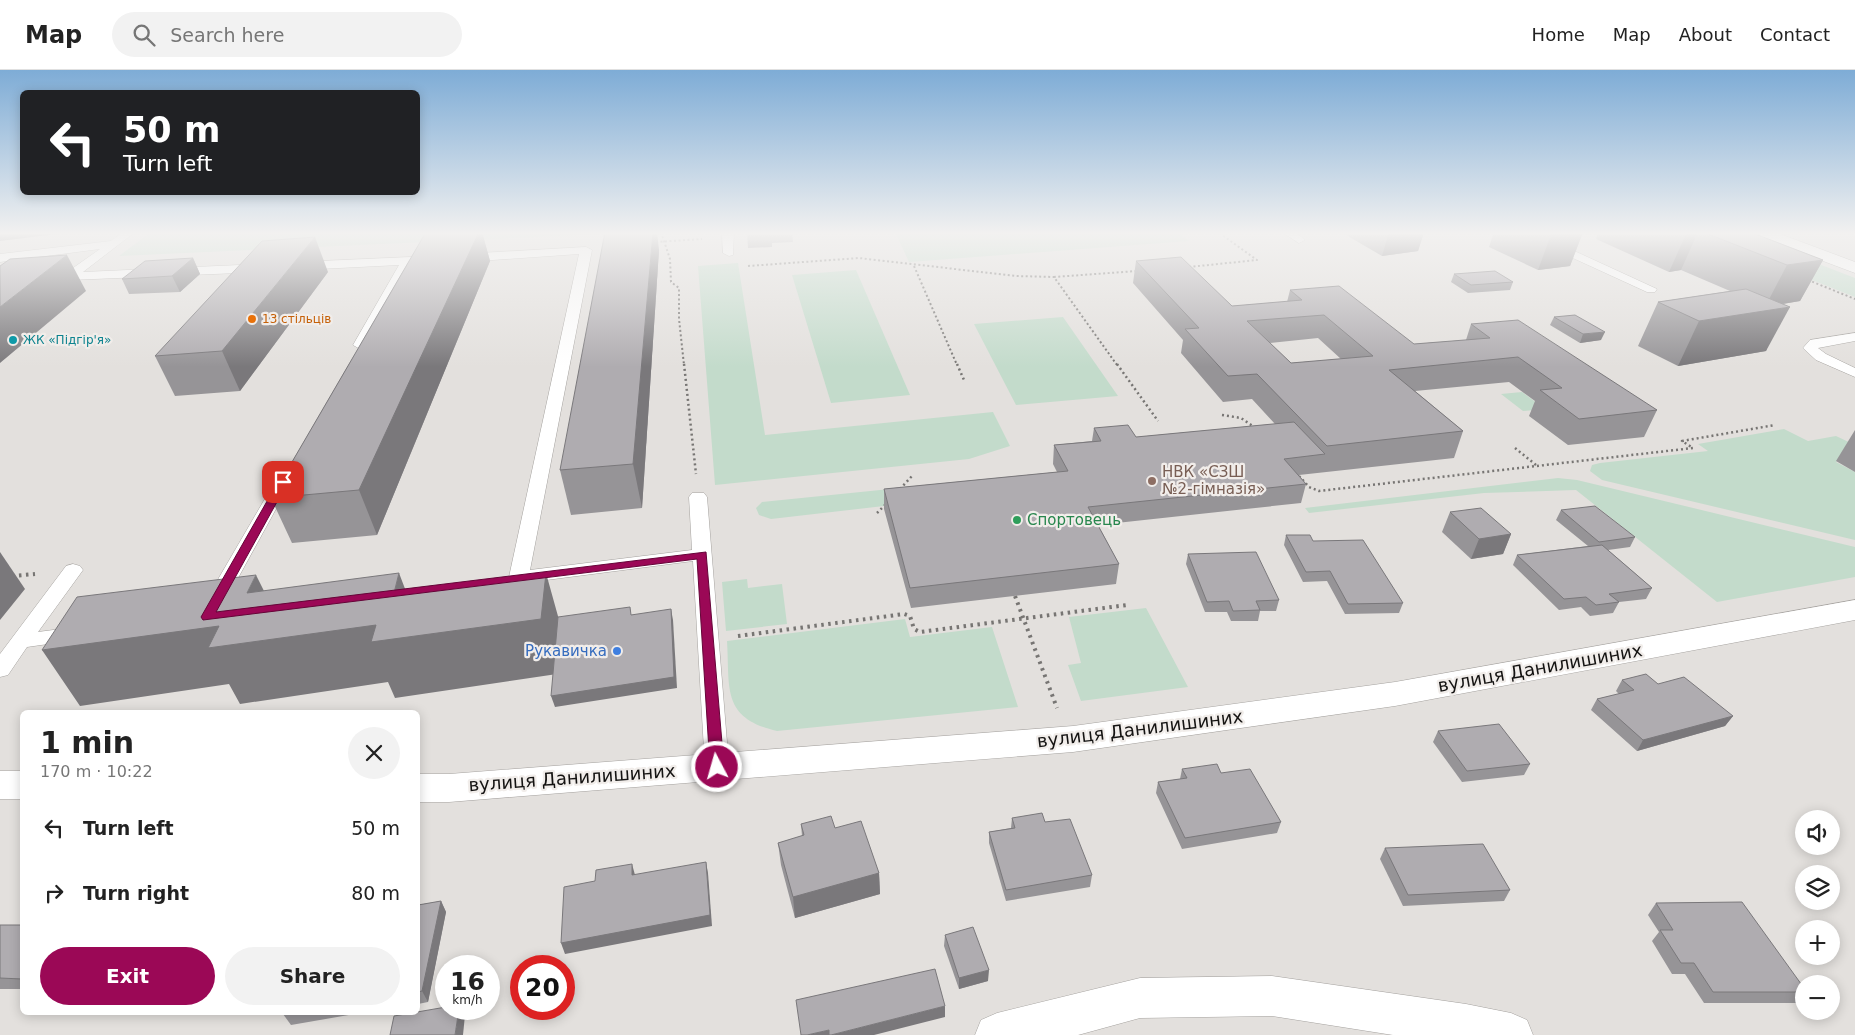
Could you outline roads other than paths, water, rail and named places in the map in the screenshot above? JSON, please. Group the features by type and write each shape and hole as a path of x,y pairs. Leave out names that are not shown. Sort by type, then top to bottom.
{"street":[{"name":"вулиця Данилишиних","path":"420,788 450,788 1073,739 1395,694 1855,610"},
{"path":"0,785 20,785"},
{"path":"997,1035 1140,998 1272,996 1466,1025 1511,1035"}],"lane":[{"path":"354,357 399,277"},
{"path":"580,277 509,579 702,554"},
{"path":"1624,277 1651,289"},
{"path":"1855,337 1815,343 1810,348 1820,357 1855,373"},
{"path":"226,615 207,617 295,461"},
{"path":"698,497 717,767"},
{"path":"0,670 73,570"},
{"path":"20,641 98,631"}],"place":[{"name":"13 стільців","path":"252,319"},
{"name":"ЖК «Підгір'я»","path":"13,340"},
{"name":"НВК «СЗШ №2-гімназія»","path":"1152,481"},
{"name":"Спортовець","path":"1017,520"},
{"name":"Рукавичка","path":"617,651"}]}
